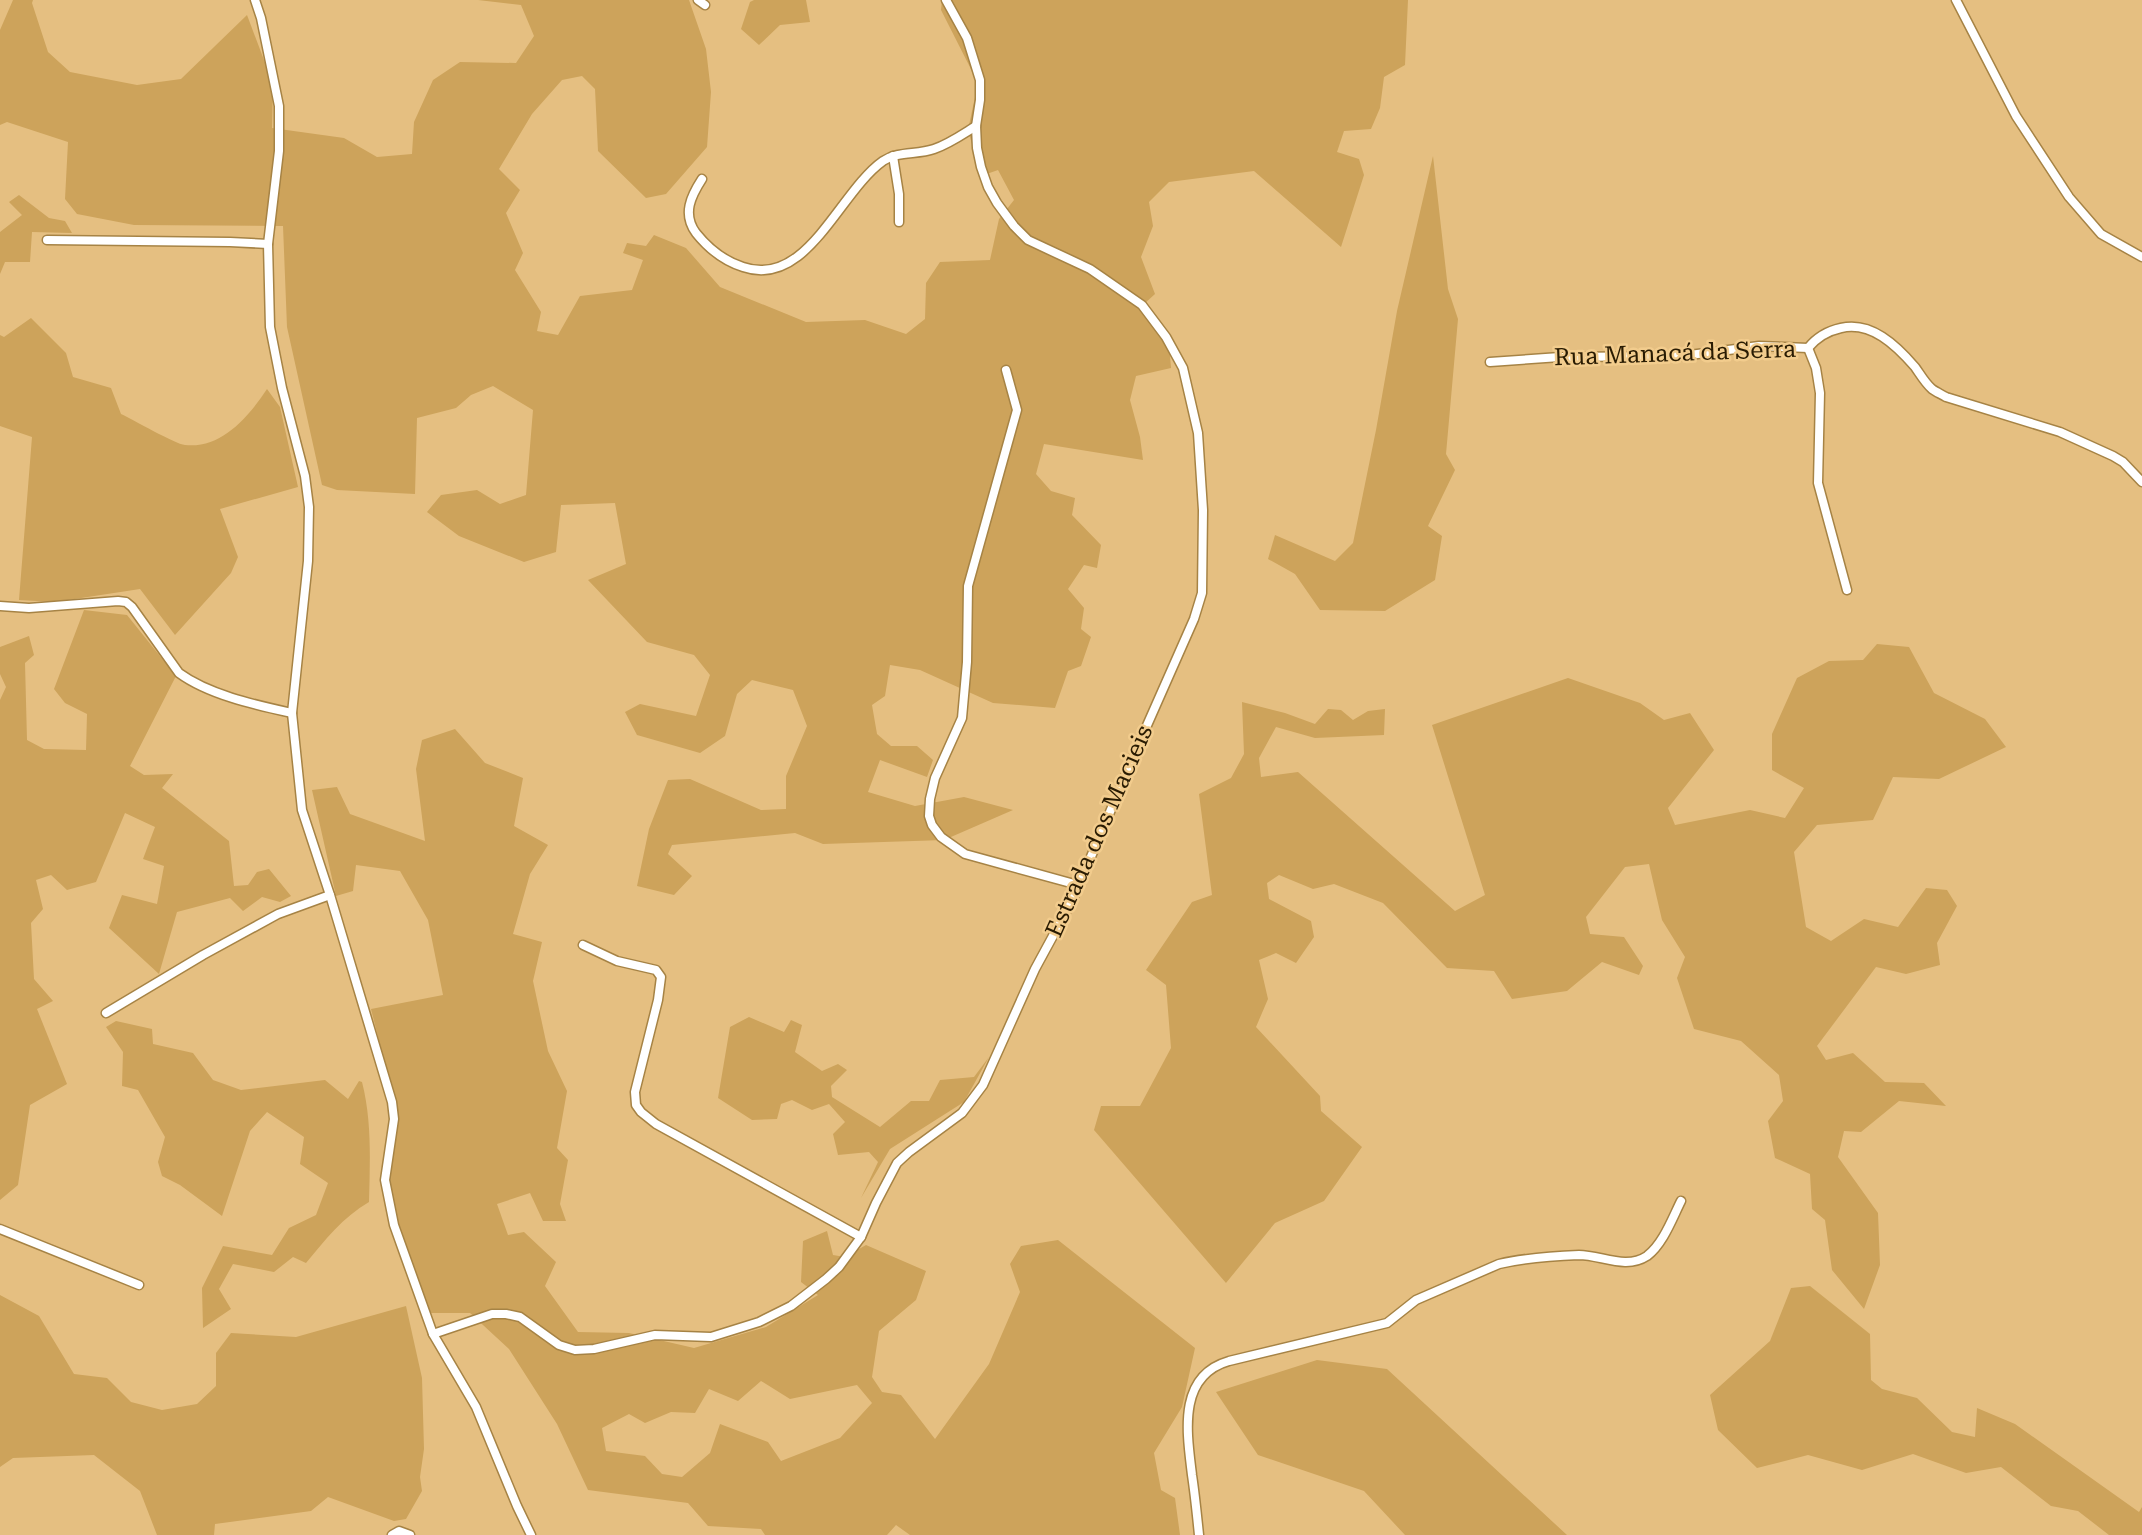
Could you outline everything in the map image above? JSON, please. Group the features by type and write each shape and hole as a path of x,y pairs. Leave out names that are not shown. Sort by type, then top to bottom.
{"street":[{"name":"Estrada dos Macieis","path":"433,1334 492,1314 506,1314 520,1317 559,1345 575,1350 594,1349 655,1335 711,1337 759,1322 791,1306 839,1267 861,1237 897,1163 962,1113 983,1086 1035,969 1073,899 1199,607 1203,577 1203,510 1198,433 1183,368 1160,327 1142,305 1107,279 1074,260 1028,240 1014,226 988,187 981,167 976,125 980,80 967,38 946,0"},
{"path":"1956,0 2016,116 2069,197 2102,234 2142,257"},
{"path":"257,1 279,106 279,151 268,244 268,306 271,335 305,476 309,507 308,561 292,713 302,810 392,1102 394,1119 385,1187 394,1225 433,1334 475,1407 531,1535"},
{"path":"702,179 690,199 689,208 691,226 698,236 730,262 751,270 772,269 795,260 807,249 868,174 893,156 935,149 976,125"},
{"path":"893,156 900,222"},
{"path":"47,240 268,244"},
{"name":"Rua Manacá da Serra","path":"1490,362 1560,357 1682,356 1759,346 1808,348 1826,333 1850,326 1878,334 1895,346 1929,387 1946,397 2060,432 2123,462 2142,482"},
{"path":"1808,348 1816,368 1821,393 1818,483 1847,590"},
{"path":"1006,370 1017,410 968,586 967,662 962,718 935,778 929,816 941,837 965,854 1079,885"},
{"path":"0,606 29,608 126,602 179,673 188,680 206,689 292,713"},
{"path":"106,1013 278,914 330,895"},
{"path":"583,945 617,961 656,970 661,976 658,1000 635,1092 636,1105 640,1112 656,1124 861,1237"},
{"path":"1199,1535 1188,1437 1188,1412 1199,1379 1209,1370 1229,1361 1387,1323 1416,1300 1499,1264 1582,1255 1625,1262 1639,1260 1655,1248 1681,1201"},
{"path":"0,1229 139,1285"},
{"path":"392,1535 399,1531 410,1535"}],"shaded area":[{"path":"13,0 33,0 48,52 70,72 137,85 181,79 247,15 273,84 272,128 344,138 377,157 412,154 414,122 433,80 460,62 516,63 534,36 521,5 478,0 689,0 706,49 711,92 707,147 666,194 646,198 598,151 595,89 582,76 562,80 532,114 499,169 520,190 506,213 523,253 515,270 541,312 537,331 558,335 580,296 632,290 643,260 623,253 627,243 646,246 654,235 686,248 720,287 806,322 865,320 906,334 925,319 926,283 940,262 990,260 999,219 1014,200 998,170 981,176 968,130 978,83 941,10 942,0 1408,0 1405,65 1384,77 1380,108 1371,129 1344,131 1337,152 1359,159 1364,175 1341,247 1254,171 1169,182 1149,202 1153,226 1141,257 1155,294 1144,304 1169,343 1171,368 1136,376 1130,400 1143,460 1044,444 1036,474 1051,491 1075,498 1072,515 1101,545 1097,568 1084,565 1068,589 1084,608 1081,629 1091,637 1081,666 1068,671 1055,708 993,703 920,670 890,665 885,696 872,705 877,734 891,746 917,746 933,760 927,777 880,760 868,792 915,806 964,797 1013,810 944,840 823,844 795,833 672,845 668,854 692,876 674,895 637,886 649,829 668,780 690,779 761,810 786,809 786,776 807,726 793,690 752,680 737,694 725,736 700,753 637,735 625,712 640,704 696,716 710,675 694,655 647,642 588,580 626,564 615,503 561,505 556,552 524,562 459,536 427,512 441,495 477,490 500,504 526,495 533,410 493,386 471,395 456,408 417,418 415,494 337,490 322,485 287,327 283,226 134,225 77,214 65,199 68,142 7,122 0,125 0,30"},
{"path":"806,0 810,22 780,25 759,45 741,29 750,2"},
{"path":"1433,156 1448,289 1458,319 1446,454 1455,470 1428,526 1442,536 1435,580 1385,611 1320,610 1295,574 1268,559 1275,535 1335,561 1353,543 1397,311"},
{"path":"19,195 49,218 65,221 72,233 32,232 30,262 5,262 0,274 0,232 22,215 9,202"},
{"path":"31,318 66,353 73,377 111,388 121,414 180,444 198,445 222,436 243,420 267,389 280,407 298,487 220,509 238,557 231,573 175,635 140,589 55,602 19,600 32,437 0,426 0,335 4,337"},
{"path":"84,610 127,615 176,676 130,766 144,775 173,774 162,788 229,841 234,886 248,885 257,872 269,869 291,896 280,902 262,897 243,911 230,898 177,912 159,974 109,928 122,895 157,904 164,866 143,859 155,827 125,813 96,882 67,890 51,875 36,880 43,909 31,923 34,979 53,1001 37,1009 67,1084 30,1105 18,1185 0,1200 0,700 6,687 0,674 0,647 29,636 34,655 25,663 27,740 44,749 86,750 87,714 65,703 54,689"},
{"path":"1877,644 1909,647 1934,693 1985,719 2006,747 1939,779 1893,777 1873,820 1817,825 1794,852 1806,927 1831,941 1864,919 1898,927 1926,888 1947,890 1957,906 1937,943 1940,965 1906,974 1876,967 1817,1046 1826,1060 1853,1053 1885,1082 1924,1083 1946,1106 1899,1101 1861,1132 1844,1131 1838,1157 1878,1213 1880,1265 1864,1309 1832,1270 1825,1220 1812,1209 1810,1174 1775,1158 1768,1121 1783,1101 1779,1075 1741,1041 1694,1029 1677,978 1685,957 1662,920 1649,864 1625,867 1586,917 1590,934 1624,937 1643,966 1639,975 1602,962 1567,991 1512,999 1494,971 1447,968 1383,903 1334,884 1313,889 1279,875 1267,883 1269,899 1311,921 1314,937 1296,963 1276,953 1259,960 1268,999 1256,1027 1320,1096 1321,1111 1362,1147 1324,1201 1275,1223 1226,1283 1094,1130 1101,1106 1140,1106 1171,1048 1166,985 1146,970 1192,902 1212,895 1199,794 1231,778 1244,754 1242,702 1315,724 1328,709 1341,710 1353,720 1368,711 1385,709 1384,735 1315,738 1276,727 1259,758 1261,777 1298,772 1455,911 1485,895 1432,725 1568,678 1640,703 1664,720 1690,713 1714,750 1668,808 1675,825 1750,810 1785,818 1804,788 1772,770 1772,734 1797,678 1829,661 1863,660"},
{"path":"455,729 485,763 523,778 514,826 548,845 530,874 513,934 542,942 533,981 548,1051 567,1091 557,1148 568,1160 560,1204 566,1221 543,1221 530,1193 497,1204 508,1235 524,1232 556,1262 545,1286 578,1332 629,1333 694,1348 766,1327 818,1295 801,1282 803,1241 827,1231 833,1255 845,1257 866,1245 926,1271 916,1300 879,1331 872,1377 882,1392 901,1395 935,1439 989,1364 1020,1292 1010,1264 1021,1246 1058,1240 1195,1348 1182,1407 1154,1453 1161,1490 1175,1498 1180,1535 910,1535 896,1525 887,1535 765,1535 761,1529 708,1526 688,1503 588,1490 557,1424 509,1349 470,1313 430,1313 407,1258 386,1183 398,1116 371,1009 443,995 428,920 400,871 356,865 353,891 336,896 312,790 337,787 350,814 425,841 416,769 422,740","holes":["761,1381 790,1399 857,1385 872,1403 840,1438 781,1461 768,1442 720,1424 710,1453 682,1477 662,1474 645,1456 606,1451 602,1428 629,1414 645,1423 671,1412 695,1413 709,1389 738,1401"]},
{"path":"749,1017 784,1032 791,1020 802,1025 795,1052 822,1071 838,1064 847,1070 831,1086 832,1097 880,1127 911,1101 929,1101 940,1080 974,1077 989,1057 964,1102 890,1149 861,1198 878,1162 869,1152 838,1155 833,1134 845,1122 829,1104 812,1110 792,1100 781,1104 777,1119 752,1120 718,1098 730,1027"},
{"path":"116,1021 152,1029 153,1044 193,1053 213,1080 241,1090 325,1080 348,1099 359,1081 362,1082 369,1126 369,1202 343,1222 306,1263 293,1257 274,1272 233,1264 219,1289 231,1309 203,1328 202,1288 223,1246 272,1255 289,1228 316,1215 328,1183 300,1164 304,1137 267,1112 250,1131 222,1216 180,1185 162,1176 158,1162 165,1137 138,1090 122,1086 123,1052 106,1027"},
{"path":"1810,1286 1870,1334 1871,1380 1882,1389 1917,1398 1952,1432 1975,1437 1977,1408 2015,1424 2139,1512 2142,1507 2142,1535 2109,1535 2078,1511 2051,1506 2001,1467 1966,1473 1913,1454 1862,1470 1808,1455 1757,1468 1718,1430 1710,1395 1770,1341 1791,1288"},
{"path":"0,1295 39,1316 74,1374 107,1378 131,1402 162,1410 197,1404 216,1386 216,1353 231,1333 296,1337 406,1306 422,1378 422,1491 406,1519 394,1521 328,1497 311,1511 215,1524 214,1535 157,1535 140,1491 94,1455 13,1458 0,1467"},
{"path":"1317,1360 1387,1369 1567,1535 1405,1535 1364,1491 1258,1455 1216,1392"}]}
